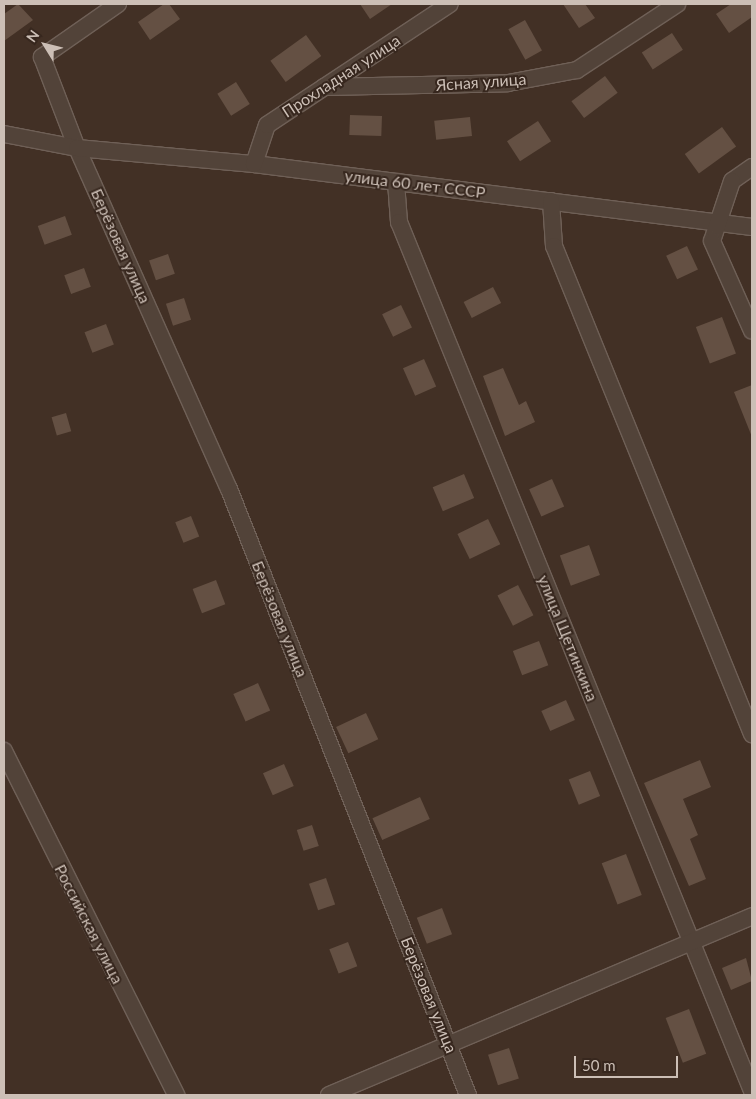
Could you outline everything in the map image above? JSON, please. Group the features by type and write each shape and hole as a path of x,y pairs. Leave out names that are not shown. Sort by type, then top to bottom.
{"street":[{"name":"Берёзовая улица","path":"118,4 42,57 77,148 229,489 468,1095"},
{"name":"Прохладная улица","path":"254,164 267,125 450,4"},
{"name":"Ясная улица","path":"324,87 508,83 578,70 677,4"},
{"name":"улица 60 лет СССР","path":"4,134 77,148 254,164 752,227"},
{"path":"752,167 732,181 712,241 752,331"},
{"name":"улица Щетинкина","path":"396,182 399,222 752,1091"},
{"path":"551,201 554,246 752,734"},
{"name":"Российская улица","path":"4,751 176,1095"},
{"path":"329,1095 752,916"}],"building":[{"path":"18,4 33,20 4,41 4,14"},
{"path":"164,4 169,4 180,19 150,40 138,22"},
{"path":"360,4 392,4 370,19"},
{"path":"563,4 585,4 595,18 579,28"},
{"path":"731,4 752,4 752,17 729,33 716,14"},
{"path":"525,20 542,51 525,60 508,29"},
{"path":"672,33 683,50 653,69 642,53"},
{"path":"306,35 321,56 286,82 270,61"},
{"path":"605,76 618,93 584,118 571,101"},
{"path":"236,82 250,104 231,116 217,94"},
{"path":"350,115 382,116 381,136 349,135"},
{"path":"470,117 472,136 436,140 434,121"},
{"path":"538,121 551,141 520,161 507,141"},
{"path":"722,127 736,146 699,173 685,154"},
{"path":"65,216 72,235 45,245 38,226"},
{"path":"687,246 698,270 677,279 666,256"},
{"path":"168,254 175,274 156,280 149,261"},
{"path":"84,268 91,287 71,294 64,275"},
{"path":"493,287 501,303 472,318 464,302"},
{"path":"184,298 191,320 173,326 166,304"},
{"path":"401,305 412,327 393,337 382,314"},
{"path":"722,317 736,353 710,363 696,327"},
{"path":"106,324 114,345 92,353 85,332"},
{"path":"424,359 436,386 415,396 403,368"},
{"path":"503,368 519,405 526,401 535,422 505,436 483,376"},
{"path":"752,385 752,437 734,392"},
{"path":"66,413 71,431 57,435 52,417"},
{"path":"464,474 474,498 443,511 433,487"},
{"path":"552,479 564,506 541,517 529,489"},
{"path":"191,516 199,536 183,543 175,522"},
{"path":"488,519 500,544 470,559 457,534"},
{"path":"589,545 600,575 571,586 560,556"},
{"path":"216,580 225,604 202,613 193,589"},
{"path":"518,585 533,615 513,626 498,595"},
{"path":"539,641 548,665 522,675 513,651"},
{"path":"258,683 270,710 246,721 233,694"},
{"path":"566,700 575,720 550,731 541,711"},
{"path":"366,713 378,739 348,753 336,727"},
{"path":"700,760 711,787 683,799 698,835 690,839 706,879 689,886 644,783"},
{"path":"284,764 294,786 273,795 263,773"},
{"path":"590,771 600,796 579,805 569,780"},
{"path":"420,797 430,819 382,840 372,818"},
{"path":"312,825 319,846 304,851 297,830"},
{"path":"626,854 642,895 617,904 602,863"},
{"path":"326,878 335,904 318,910 309,884"},
{"path":"442,908 452,934 427,944 417,918"},
{"path":"348,942 357,966 339,973 329,949"},
{"path":"746,958 752,981 731,990 722,968"},
{"path":"689,1009 706,1054 683,1063 666,1018"},
{"path":"509,1048 519,1078 498,1085 488,1055"}]}
